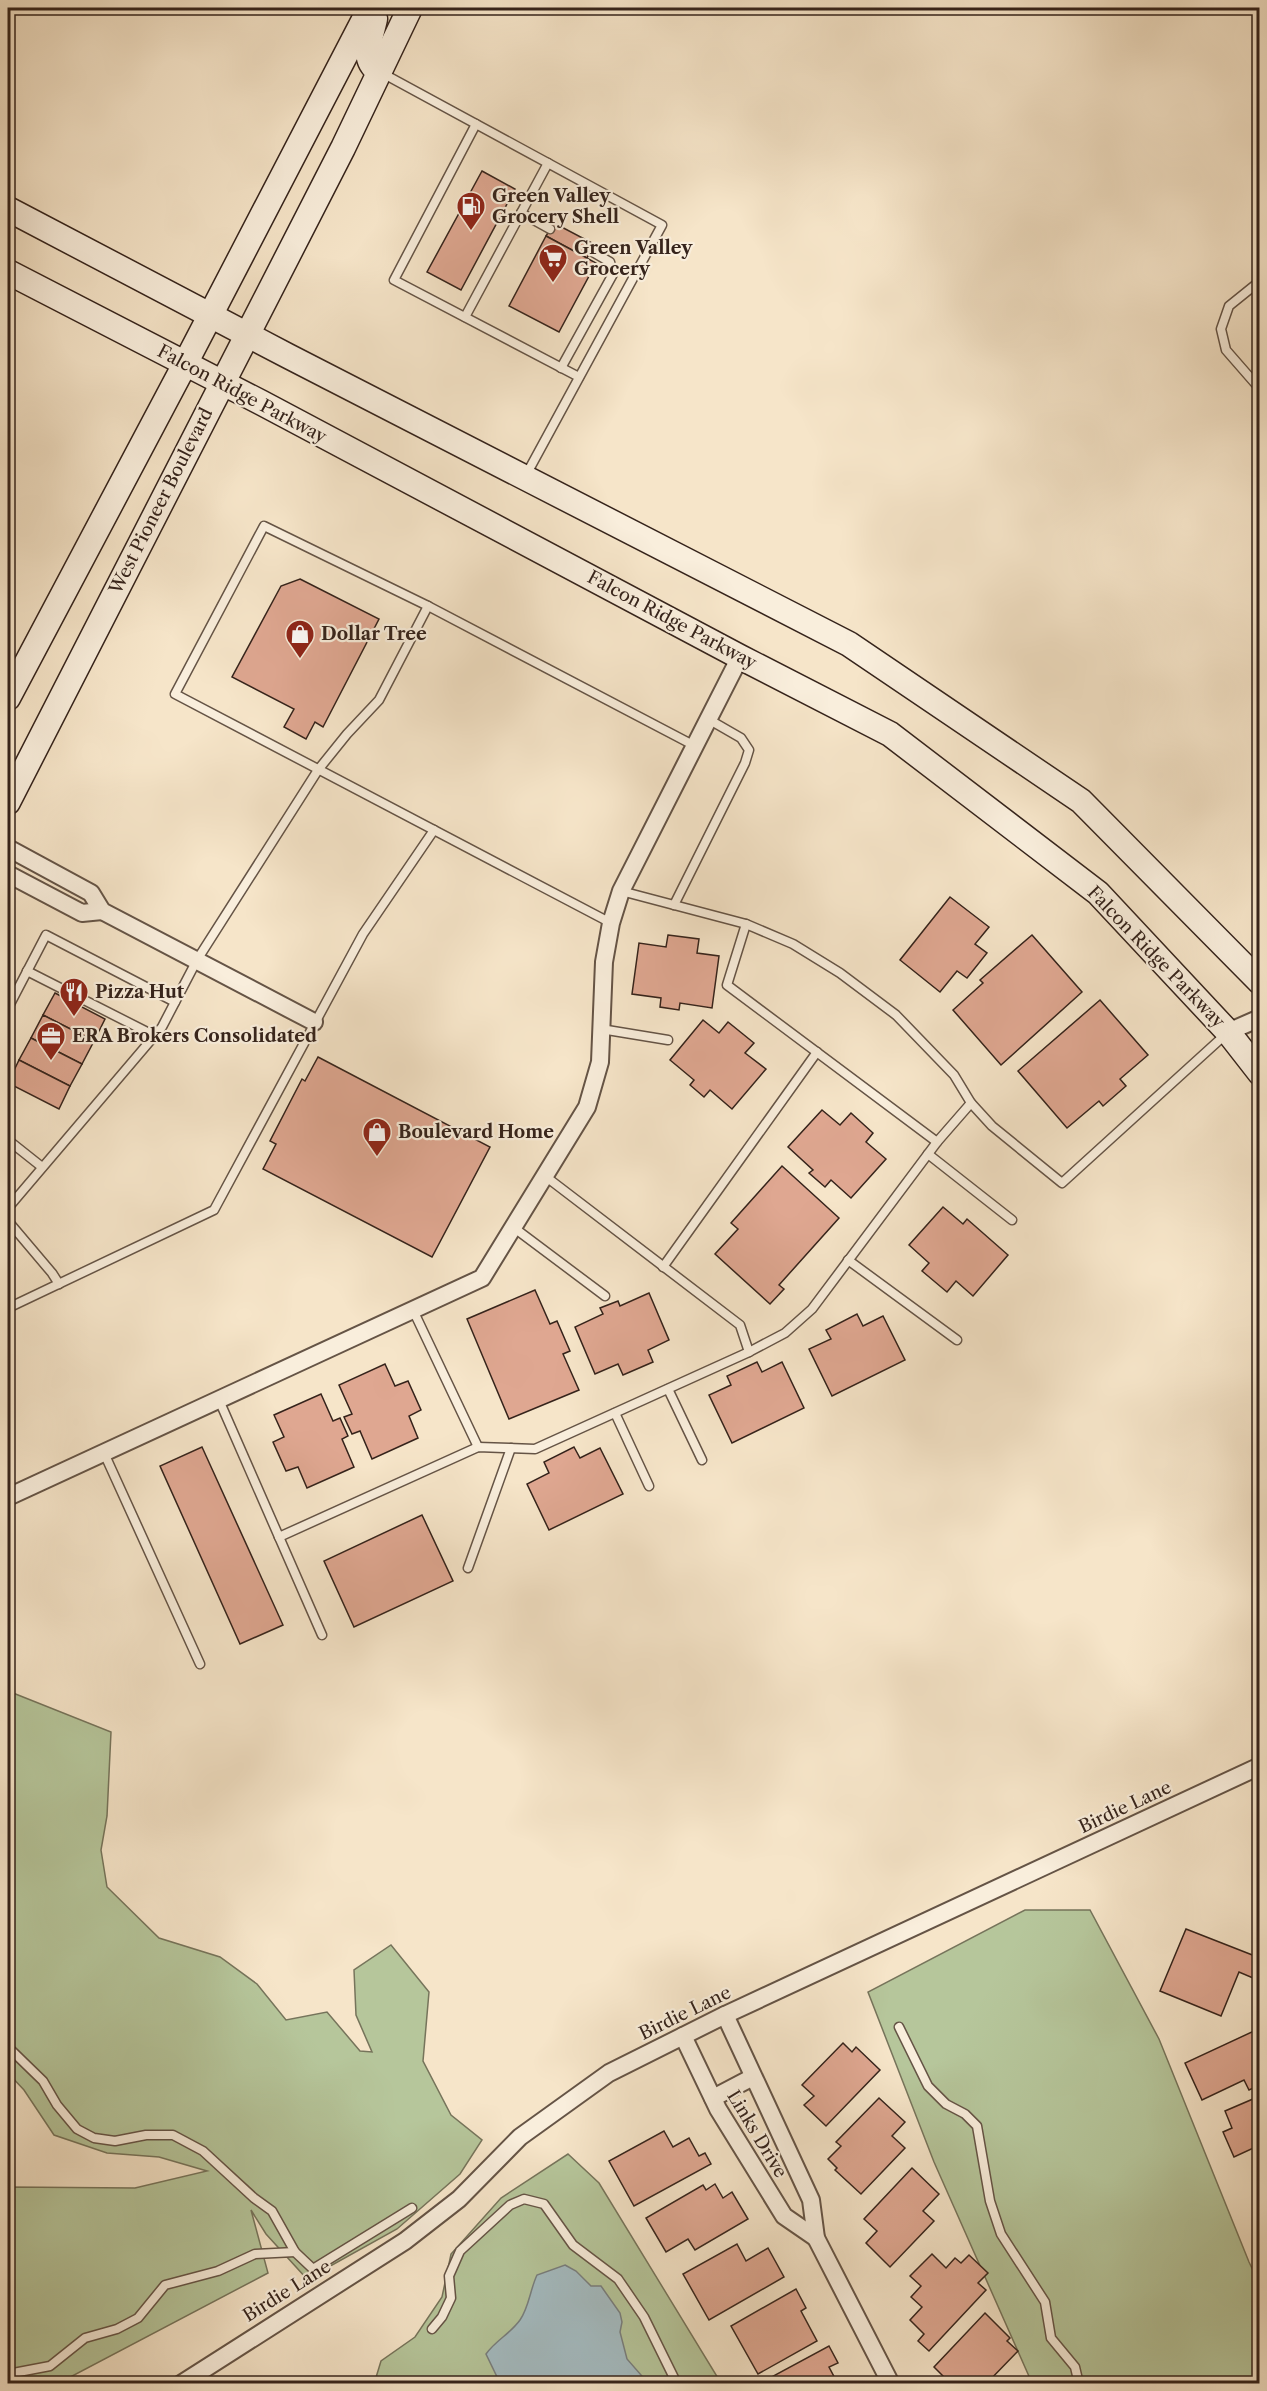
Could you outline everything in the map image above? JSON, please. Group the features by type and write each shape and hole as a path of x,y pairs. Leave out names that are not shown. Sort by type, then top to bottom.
{"main road":[{"path":"8,698 370,8"},
{"path":"377,8 367,55 371,66 379,72"},
{"name":"West Pioneer Boulevard","path":"8,801 221,382 344,148 410,8"},
{"path":"8,209 849,644 1081,801 1260,982"},
{"name":"Falcon Ridge Parkway","path":"8,272 890,734 1098,893 1228,1032 1260,1073"}],"street":[{"path":"8,1497 482,1278 587,1107 600,1062 604,962 611,923 621,891 740,657"},
{"path":"8,848 91,893 102,911 314,1022"},
{"path":"8,874 82,913 102,911"},
{"path":"1228,1032 1260,1018"},
{"name":"Birdie Lane","path":"181,2384 405,2241 459,2199 520,2137 609,2073 725,2015 1260,1766"},
{"name":"Links Drive","path":"725,2015 811,2200 816,2238 891,2384"},
{"name":"Links Drive","path":"683,2036 712,2098 784,2216 816,2238"},
{"path":"712,2098 753,2077"}],"lane":[{"path":"379,72 662,225 525,477"},
{"path":"476,124 394,280 579,377"},
{"path":"465,317 548,164"},
{"path":"521,213 550,229"},
{"path":"561,368 613,274 610,262 591,251"},
{"path":"1260,281 1229,306 1221,329 1226,350 1260,389"},
{"path":"611,923 175,694 264,526 428,606 695,746"},
{"path":"8,1208 162,1027 197,960 318,770 379,700 428,606"},
{"path":"674,905 745,763 749,750 741,738 708,719"},
{"path":"8,1308 214,1210 363,933 434,830"},
{"path":"621,891 746,924 793,944 840,973 897,1015 954,1075 971,1103 992,1126 1062,1183 1228,1032"},
{"path":"746,924 727,985 937,1142"},
{"path":"8,1008 46,935 175,1002"},
{"path":"27,972 155,1036"},
{"path":"601,1029 668,1040"},
{"path":"663,1267 817,1052"},
{"path":"279,1537 478,1447 535,1449 749,1352 785,1333 812,1309 937,1142 971,1103"},
{"path":"8,1140 42,1167"},
{"path":"928,1154 1012,1220"},
{"path":"545,1176 740,1325 749,1352"},
{"path":"8,1221 59,1284"},
{"path":"513,1227 605,1296"},
{"path":"848,1260 957,1340"},
{"path":"413,1310 478,1447"},
{"path":"668,1389 702,1460"},
{"path":"219,1400 322,1635"},
{"path":"615,1413 648,1486"},
{"path":"468,1568 511,1448"},
{"path":"104,1453 200,1664"},
{"path":"899,2027 928,2086 946,2104 965,2114 977,2126 990,2201 1001,2234 1045,2302 1051,2338 1075,2367 1079,2384"},
{"path":"8,2046 43,2081 57,2105 77,2129 94,2138 115,2141 172,2134 203,2151 254,2198 272,2211 295,2252 313,2269 412,2208"},
{"path":"432,2329 442,2317 451,2298 449,2276 460,2251 510,2205 524,2199 544,2204 573,2245 618,2279 644,2317 677,2384"},
{"path":"8,2374 50,2366 85,2338 117,2329 138,2318 165,2285 218,2271 255,2254 295,2252"}],"green space":[{"path":"8,1691 111,1732 107,1816 101,1850 107,1887 159,1938 220,1957 257,1984 286,2020 327,2012 360,2051 372,2052 356,2015 354,1970 391,1945 429,1992 423,2061 451,2115 482,2140 460,2174 397,2229 307,2279 266,2234 251,2210 268,2273 59,2383 8,2383 8,2187 135,2188 207,2171 159,2157 107,2153 54,2135 24,2090 8,2073"},
{"path":"1025,1910 1090,1910 1159,2039 1259,2283 1259,2383 1032,2383 934,2162 868,1992"},
{"path":"568,2154 599,2183 721,2383 374,2384 381,2361 415,2337 442,2297 451,2254 501,2198"}],"water":[{"path":"565,2265 576,2271 591,2286 601,2286 620,2313 622,2322 620,2332 627,2359 648,2383 500,2383 486,2354 520,2320 537,2275"}],"building":[{"name":"Green Valley Grocery Shell","path":"482,171 515,189 461,290 427,272"},
{"path":"554,223 594,244 587,258 546,236"},
{"name":"Green Valley Grocery","path":"546,236 596,263 559,332 509,306"},
{"name":"Dollar Tree","path":"300,579 379,619 323,727 315,722 306,739 284,727 294,709 232,677 281,586"},
{"path":"950,897 989,927 975,944 987,953 967,978 957,971 940,992 900,960"},
{"path":"668,935 699,939 697,953 719,956 712,1008 680,1003 679,1010 660,1007 661,998 632,994 639,943 666,947"},
{"path":"1032,935 1082,992 1001,1065 953,1010 983,983 980,980"},
{"name":"Pizza Hut","path":"55,993 105,1019 94,1041 43,1015"},
{"path":"1100,1000 1148,1055 1120,1079 1126,1086 1103,1106 1099,1101 1067,1128 1018,1071"},
{"path":"43,1015 94,1041 82,1064 31,1038"},
{"path":"703,1020 719,1033 728,1022 754,1043 745,1053 766,1069 732,1109 710,1090 704,1097 690,1085 694,1080 670,1060"},
{"name":"ERA Brokers Consolidated","path":"31,1038 82,1064 70,1086 19,1060"},
{"name":"Boulevard Home","path":"318,1057 490,1147 432,1257 263,1169 276,1144 270,1141 302,1079 305,1081"},
{"name":"ERA Brokers Consolidated","path":"19,1060 70,1086 59,1109 8,1083"},
{"path":"822,1110 840,1125 851,1113 873,1133 866,1142 886,1159 851,1198 831,1180 825,1187 809,1173 813,1170 788,1147"},
{"path":"782,1166 839,1218 779,1285 784,1289 770,1304 715,1254 738,1229 731,1223"},
{"path":"943,1207 963,1224 967,1219 1008,1255 973,1296 956,1281 947,1292 922,1271 929,1263 909,1245"},
{"path":"535,1290 550,1324 557,1321 570,1351 563,1354 579,1390 509,1419 467,1319"},
{"path":"649,1293 669,1340 648,1350 653,1362 623,1375 618,1364 595,1374 575,1327 603,1314 600,1308 618,1301 620,1306"},
{"path":"857,1314 863,1326 883,1316 905,1360 832,1396 809,1349 831,1339 826,1330"},
{"path":"757,1362 762,1372 782,1362 804,1408 732,1443 709,1395 731,1385 727,1376"},
{"path":"385,1364 395,1386 408,1381 421,1410 409,1416 418,1438 372,1459 360,1431 352,1434 344,1417 352,1414 339,1385"},
{"path":"321,1394 333,1421 340,1418 348,1436 342,1439 354,1467 307,1488 298,1467 286,1471 273,1442 284,1437 274,1415"},
{"path":"202,1447 283,1625 240,1644 160,1466"},
{"path":"574,1447 580,1458 600,1448 623,1494 549,1530 527,1484 549,1473 544,1462"},
{"path":"422,1515 453,1581 354,1627 324,1561"},
{"path":"1186,1929 1260,1958 1253,1978 1239,1972 1221,2016 1160,1991"},
{"path":"1254,2031 1260,2043 1260,2085 1249,2090 1244,2080 1202,2100 1185,2063"},
{"path":"843,2043 852,2052 856,2047 880,2070 826,2126 804,2105 814,2096 802,2085"},
{"path":"1260,2096 1260,2145 1234,2157 1223,2132 1232,2128 1225,2111"},
{"path":"879,2098 905,2122 892,2136 905,2148 861,2194 835,2170 837,2168 828,2159 841,2146 836,2142"},
{"path":"664,2131 673,2147 689,2138 699,2156 705,2153 711,2164 634,2206 609,2161"},
{"path":"912,2168 939,2194 923,2211 934,2221 890,2267 866,2243 877,2231 864,2219"},
{"path":"715,2184 723,2198 732,2192 748,2219 695,2250 688,2239 666,2252 646,2218 703,2185 706,2190"},
{"path":"737,2244 746,2261 768,2248 784,2277 709,2320 683,2274"},
{"path":"932,2254 946,2268 955,2258 961,2263 969,2255 988,2273 978,2283 986,2290 929,2351 918,2341 924,2334 910,2320 922,2307 911,2297 921,2286 910,2276"},
{"path":"796,2289 806,2308 801,2311 817,2341 758,2374 731,2326"},
{"path":"985,2313 1010,2338 1007,2341 1018,2351 986,2384 951,2384 934,2367"},
{"path":"829,2346 838,2363 829,2367 838,2384 765,2384 764,2381"}],"place":[{"name":"Green Valley Grocery Shell","path":"471,232"},
{"name":"Green Valley Grocery","path":"553,284"},
{"name":"Dollar Tree","path":"300,660"},
{"name":"Pizza Hut","path":"74,1018"},
{"name":"ERA Brokers Consolidated","path":"51,1062"},
{"name":"Boulevard Home","path":"377,1158"}]}
